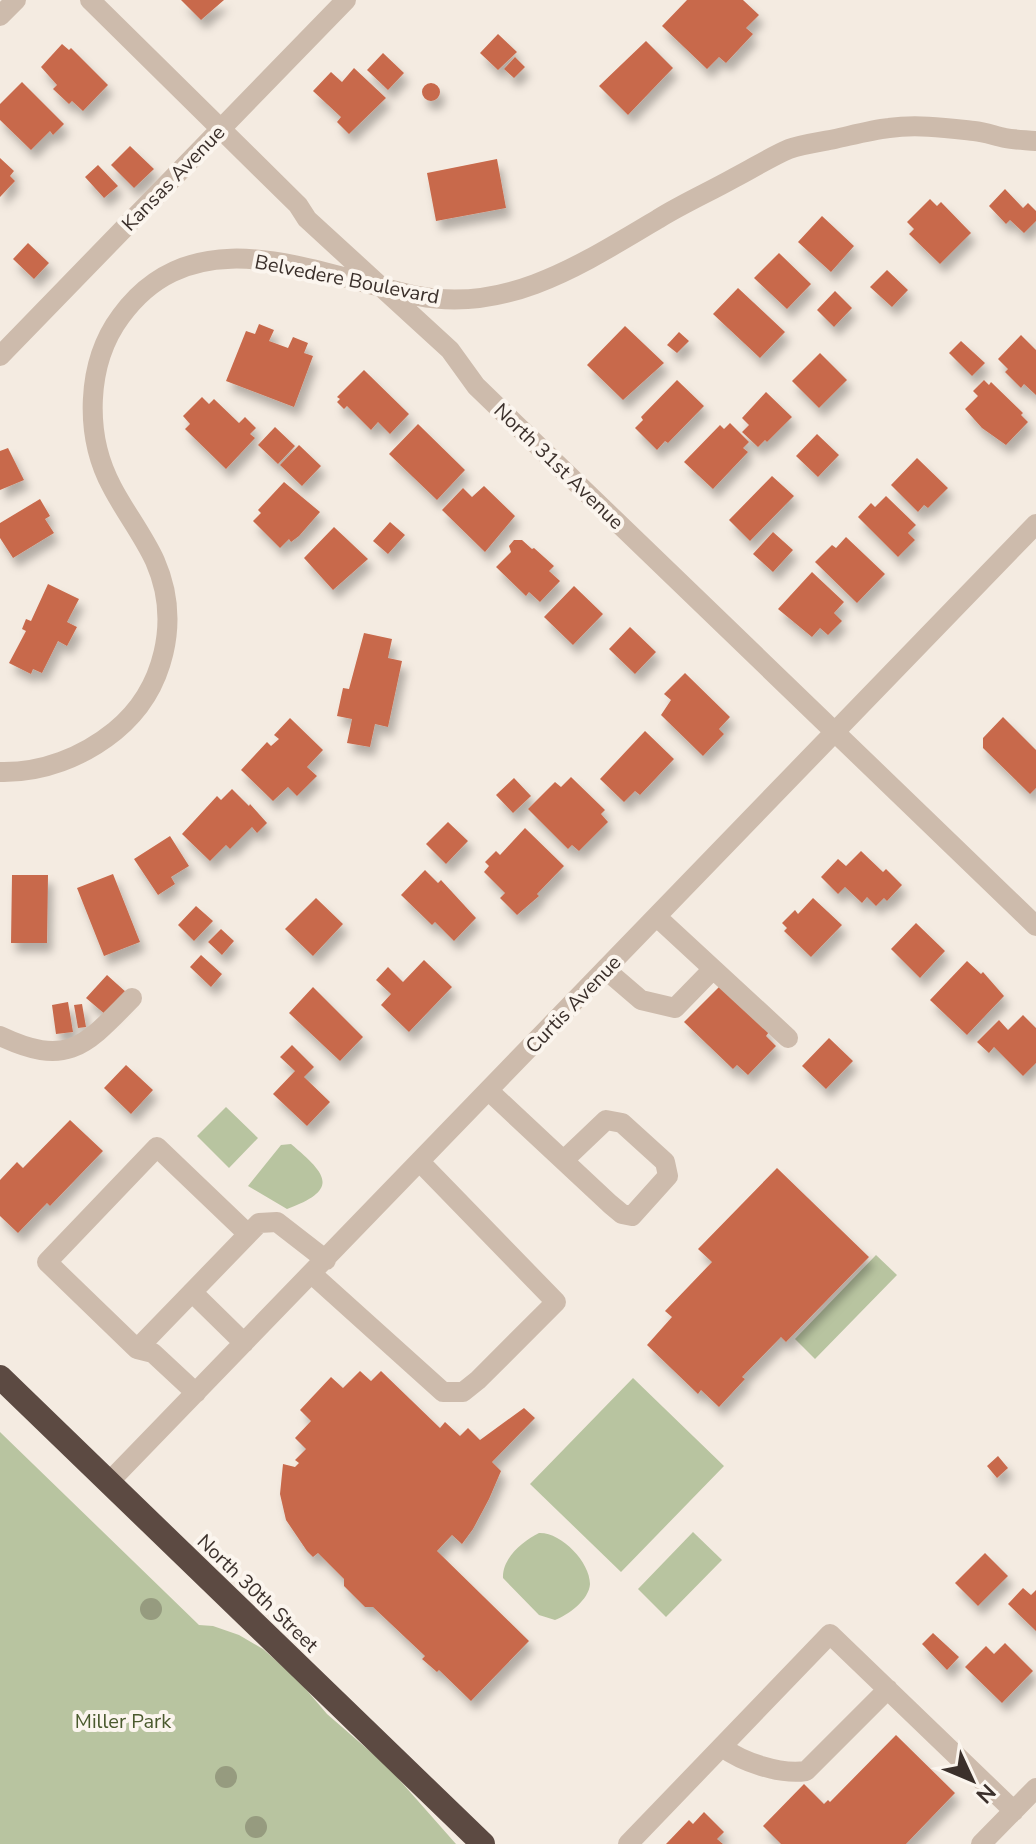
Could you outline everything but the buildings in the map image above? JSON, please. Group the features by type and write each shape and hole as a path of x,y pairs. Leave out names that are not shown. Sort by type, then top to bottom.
{"highway":[{"name":"North 30th Street","path":"0,1377 483,1844"}],"street":[{"path":"0,16 16,0"},
{"name":"North 31st Avenue","path":"90,0 298,205 307,219 450,350 476,386 1036,926"},
{"name":"Kansas Avenue","path":"0,356 346,0"},
{"name":"Belvedere Boulevard","path":"0,772 56,764 99,743 127,721 147,696 162,662 168,626 166,595 157,565 100,460 93,424 95,378 108,338 121,316 153,283 181,268 211,259 237,258 281,261 415,295 458,299 492,295 550,280 791,148 888,128 916,126 979,131 1006,139 1036,141"},
{"name":"Curtis Avenue","path":"109,1482 1036,524"},
{"path":"657,917 788,1038"},
{"path":"606,970 641,1000 675,1008 713,969"},
{"path":"0,1036 39,1051 69,1049 89,1040 132,998"},
{"path":"489,1091 622,1214 632,1216 668,1176 665,1162 622,1123 606,1120 564,1160"},
{"path":"196,1393 153,1353 137,1349 47,1262 157,1147 248,1234"},
{"path":"137,1349 259,1223 277,1222 443,1392 463,1392 556,1302 420,1162"},
{"path":"192,1292 244,1343"},
{"path":"628,1844 830,1634 1014,1811"},
{"path":"722,1747 738,1758 789,1772 806,1771 888,1689"},
{"path":"981,1844 1036,1788"}],"green space":[{"path":"226,1107 258,1138 229,1168 197,1136"},
{"path":"291,1144 319,1172 322,1180 316,1194 287,1209 248,1186 281,1145"},
{"path":"876,1255 897,1275 815,1359 795,1339"},
{"path":"633,1378 724,1466 621,1572 530,1484"},
{"name":"Miller Park","path":"0,1432 199,1625 213,1626 239,1635 263,1649 298,1680 327,1714 388,1767 456,1844 0,1844"},
{"path":"693,1532 722,1560 666,1617 638,1589"},
{"path":"539,1533 565,1543 580,1558 589,1575 589,1590 582,1601 572,1611 555,1620 539,1615 503,1578 510,1557 520,1545"}]}
